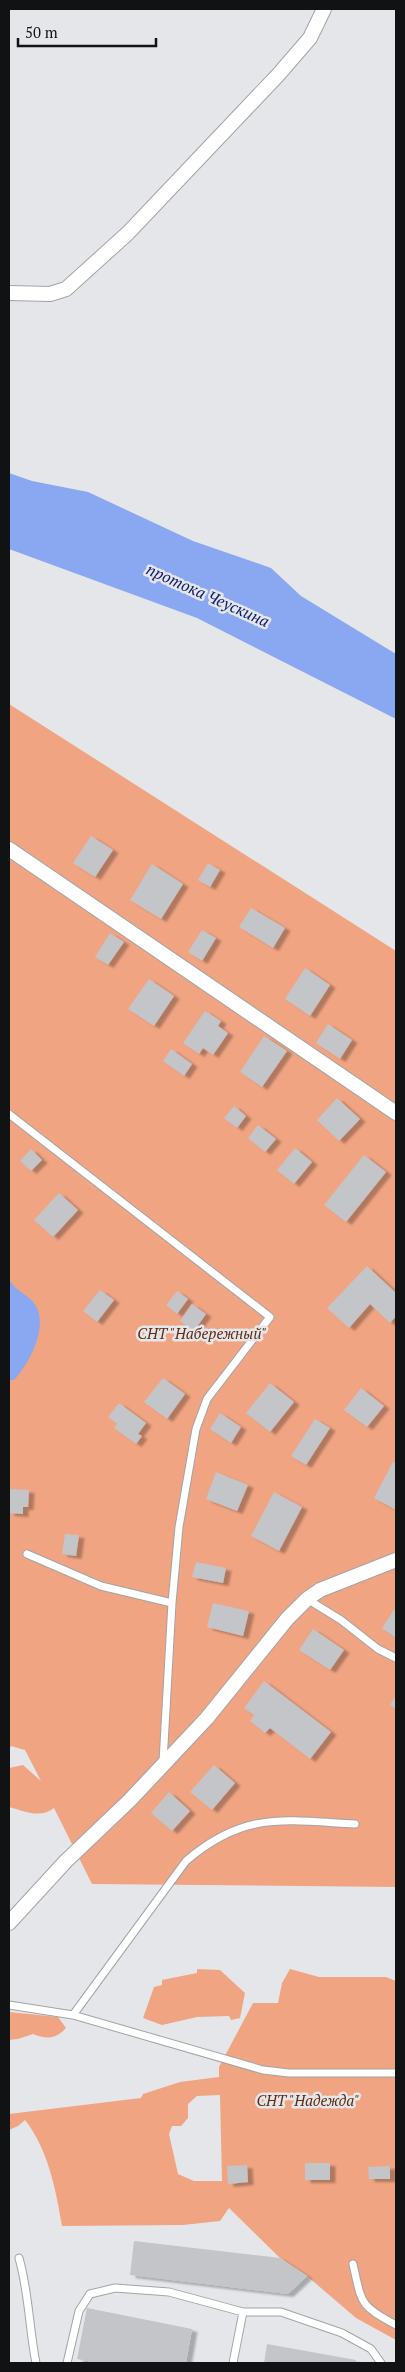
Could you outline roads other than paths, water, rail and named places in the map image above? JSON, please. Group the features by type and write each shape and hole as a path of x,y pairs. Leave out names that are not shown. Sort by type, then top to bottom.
{"street":[{"path":"9,293 50,294 66,290 128,233 278,75 310,38 324,9"},
{"path":"9,849 396,1113"},
{"path":"9,1923 66,1861 163,1765 207,1718 287,1619 307,1599 320,1590 396,1560"}],"lane":[{"path":"9,1114 270,1317 207,1400 196,1429 179,1527 172,1603 163,1765"},
{"path":"27,1554 101,1586 172,1603"},
{"path":"307,1599 341,1620 378,1649 396,1658"},
{"path":"73,2015 186,1861 207,1843 234,1829 263,1821 295,1820 355,1824"},
{"path":"9,2005 73,2015 264,2070 289,2073 396,2073"},
{"path":"19,2258 26,2283 31,2337 36,2363"},
{"path":"353,2264 361,2299 371,2312 396,2325"},
{"path":"68,2363 79,2311 90,2294 115,2288 168,2292 243,2312 281,2312 342,2333 371,2349 381,2363"},
{"path":"233,2363 243,2312"}],"water":[{"name":"протока Чеускина","path":"9,473 32,481 88,492 193,541 271,568 301,596 396,654 396,719 197,618 9,549"},
{"path":"9,1279 14,1286 34,1303 40,1322 32,1354 14,1380 9,1380"}],"park label":[{"name":"СНТ \"Набережный\"","path":"202,1333"},
{"name":"СНТ \"Надежда\"","path":"308,2100"}]}
